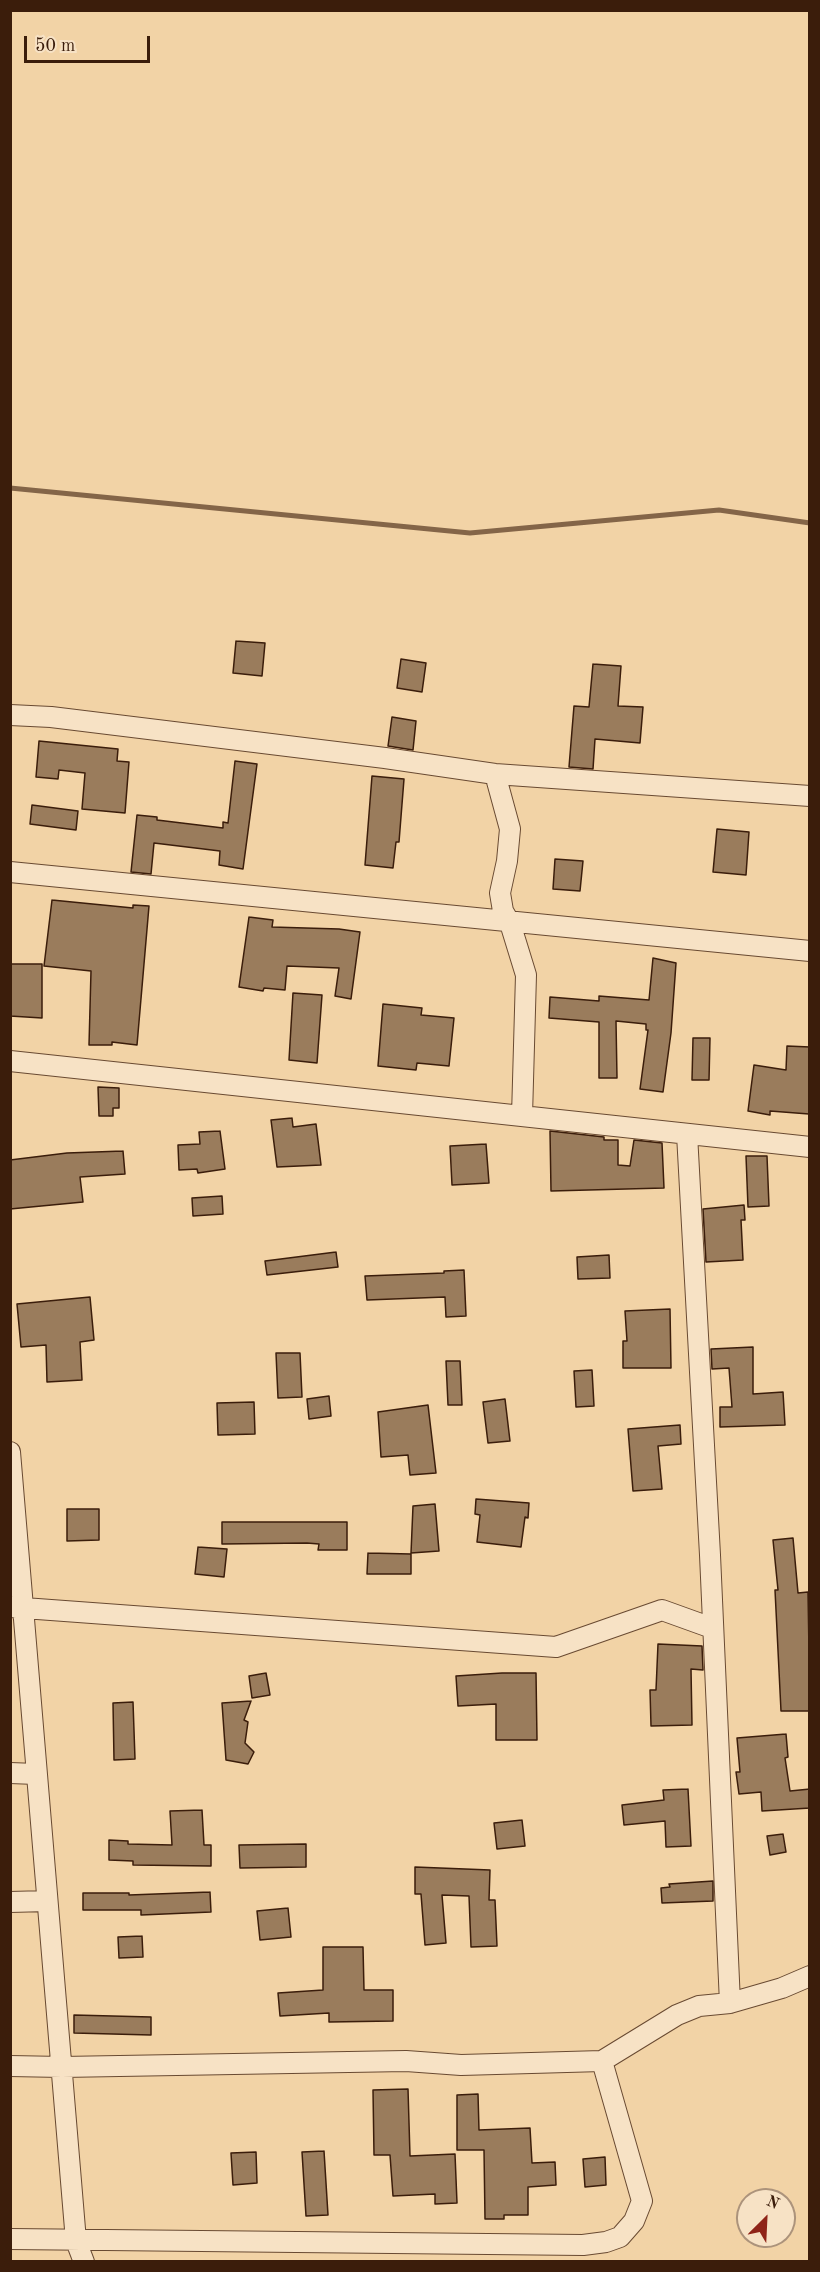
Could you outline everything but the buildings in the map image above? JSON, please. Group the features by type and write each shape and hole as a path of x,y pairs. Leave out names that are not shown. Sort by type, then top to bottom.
{"street":[{"path":"10,715 51,717 374,756 495,774 810,796"},
{"path":"495,774 510,829 507,861 500,893 503,911 510,923 526,975 522,1116"},
{"path":"10,872 810,951"},
{"path":"10,1061 810,1147"},
{"path":"687,1134 709,1544 729,2002"},
{"path":"10,1452 16,1608 36,1774 76,2241 84,2262"},
{"path":"16,1608 556,1647 662,1610 712,1628"},
{"path":"10,1773 36,1774"},
{"path":"10,1902 47,1902"},
{"path":"10,2066 406,2061 461,2065 602,2061 677,2014 699,2006 729,2002 782,1988 810,1977"},
{"path":"10,2239 572,2245 606,2242 620,2237 634,2221 642,2201 602,2061"}],"waterway":[{"path":"10,488 470,533 719,510 810,523"}]}
